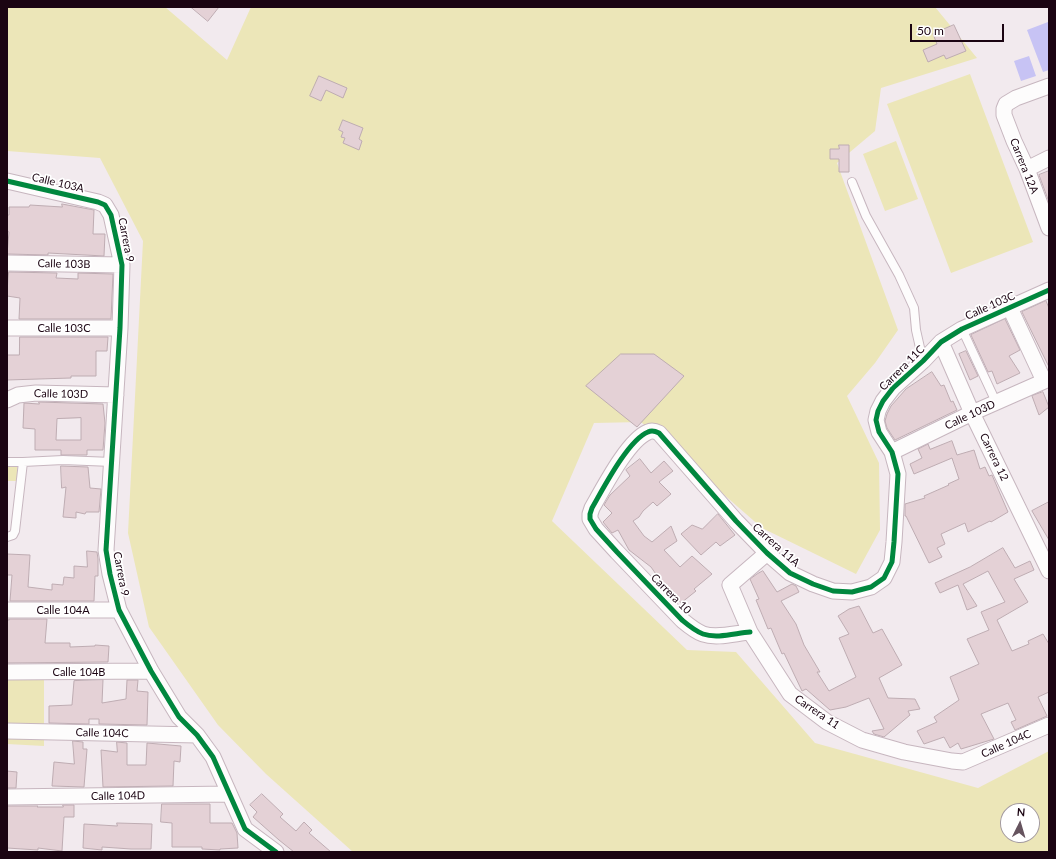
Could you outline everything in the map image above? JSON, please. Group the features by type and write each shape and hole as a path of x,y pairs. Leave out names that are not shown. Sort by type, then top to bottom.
{"street":[{"name":"Carrera 12A","path":"1049,86 1016,98 1006,104 1004,109 1004,114 1014,141 1049,228"},
{"path":"1026,169 1049,158"},
{"name":"Calle 103A","path":"7,181 98,202 105,205"},
{"name":"Carrera 9","path":"105,205 111,215 122,265 120,328 106,550 119,610 151,671 179,717 197,736 213,758 245,829 276,852"},
{"name":"Calle 103B","path":"7,263 122,265"},
{"name":"Calle 103C","path":"941,342 962,329 1049,290"},
{"path":"1010,308 1047,380"},
{"name":"Calle 103C","path":"7,328 120,328"},
{"name":"Carrera 11C","path":"892,452 879,432 876,420 878,411 893,388 924,361 941,342"},
{"name":"Carrera 12","path":"941,342 972,413 1049,571"},
{"name":"Calle 103D","path":"892,452 972,413 1047,380"},
{"name":"Calle 103D","path":"7,400 18,395 36,393 116,396"},
{"name":"Carrera 11A","path":"638,438 646,432 652,430 659,433 736,521 767,553 790,573 813,584 833,591 852,592 871,586 884,578 892,562 898,474 892,452"},
{"name":"Carrera 10","path":"638,438 616,466 592,508 590,519 596,529 682,620 704,634 715,636 750,632"},
{"name":"Carrera 11","path":"767,553 730,585 750,632 790,694 827,722 862,740 904,752 964,762"},
{"name":"Calle 104A","path":"7,610 119,610"},
{"name":"Calle 104B","path":"7,672 151,671"},
{"name":"Calle 104C","path":"964,762 1049,725"},
{"name":"Calle 104C","path":"7,731 197,736"},
{"name":"Calle 104D","path":"7,797 229,794"}],"lane":[{"path":"852,182 866,216 899,275 914,308 916,330 924,361"},
{"path":"962,329 996,402"},
{"path":"7,462 63,460 112,462"},
{"path":"7,537 13,535 15,531 23,462"}],"shaded area":[{"path":"7,7 165,7 227,60 251,7 935,7 977,58 881,88 875,131 837,163 898,330 875,363 847,396 879,463 880,530 856,574 762,528 641,422 594,423 552,521 687,650 736,652 815,743 978,788 1049,751 1049,852 353,852 266,774 218,725 149,627 128,533 143,241 100,158 7,151"},
{"path":"1048,22 1049,70 1043,72 1027,30"},
{"path":"1029,56 1036,76 1021,81 1014,61"},
{"path":"970,74 1033,242 951,273 887,104"},
{"path":"896,141 918,199 885,211 863,154"},
{"path":"7,463 17,465 18,480 7,481"},
{"path":"7,673 44,673 44,746 7,744"}],"building":[{"path":"191,7 219,7 208,21"},
{"path":"954,25 966,51 946,59 944,55 928,62 923,50 937,44 933,34"},
{"path":"319,76 347,88 343,98 326,90 321,101 310,96"},
{"path":"343,120 363,128 359,139 362,141 359,150 343,143 345,138 341,137 343,132 339,130"},
{"path":"839,145 849,145 849,172 839,172 839,159 830,159 830,149 839,149"},
{"path":"1049,171 1049,202 1039,175"},
{"path":"62,204 94,210 93,234 105,234 104,256 48,253 48,255 7,254 9,232 7,231 7,215 9,215 9,207 29,207 30,205 62,207"},
{"path":"9,272 57,273 56,278 78,279 78,273 113,274 111,319 19,319 20,298 7,296"},
{"path":"1046,301 1049,308 1049,367 1022,312"},
{"path":"1005,319 1020,350 1009,356 1020,373 997,384 992,371 988,372 971,335"},
{"path":"20,337 108,337 107,351 96,351 96,376 7,380 7,355 19,355"},
{"path":"966,351 978,376 970,380 959,354"},
{"path":"621,354 654,354 684,376 637,427 586,386"},
{"path":"932,372 941,386 944,385 951,402 953,401 957,410 895,440 887,428 885,421 891,406 906,389"},
{"path":"1043,392 1049,407 1039,415 1032,396"},
{"path":"39,402 103,404 105,423 103,450 87,450 87,455 61,455 61,450 35,450 35,429 23,428 24,403 39,404","holes":["81,418 81,440 56,440 57,419"]},
{"path":"952,441 957,455 974,450 980,469 985,467 989,476 992,475 1008,512 991,522 990,521 968,532 965,523 941,534 945,544 937,548 942,557 929,563 905,516 905,504 925,498 924,496 959,479 952,458 914,474 910,464 922,458 918,449 928,444 930,449"},
{"path":"640,459 651,473 664,461 673,471 659,482 671,494 657,506 653,502 639,517 633,521 644,536 652,542 671,526 677,541 664,550 680,567 692,556 712,574 694,589 696,591 681,603 671,590 669,593 651,567 629,550 618,530 612,533 603,522 612,513 604,505 610,495 630,476 626,470"},
{"path":"61,466 88,467 90,488 101,489 99,512 86,512 85,514 76,512 76,518 63,517 66,487 62,488"},
{"path":"1049,502 1049,540 1032,511"},
{"path":"718,514 735,535 720,546 716,542 701,555 681,534 692,525 702,529"},
{"path":"1003,548 1015,568 1030,561 1034,570 1014,579 1028,602 997,620 1012,651 1029,644 1028,641 1043,634 1049,644 1049,692 1038,697 1047,716 1015,730 1011,722 1016,720 1008,703 981,714 994,739 961,749 958,743 950,748 944,737 924,744 917,731 937,722 934,717 959,700 950,677 979,664 967,639 989,630 981,612 1005,602 988,571 963,584 977,606 967,610 958,585 940,593 935,583 970,567"},
{"path":"87,551 97,552 98,559 98,576 95,576 94,601 10,601 12,575 7,575 7,554 30,555 28,587 52,590 52,584 63,585 64,577 74,578 74,566 87,567"},
{"path":"763,571 777,592 792,584 796,586 799,592 781,601 796,624 804,645 820,672 817,672 829,691 856,677 839,638 849,634 838,616 849,609 859,606 873,633 882,629 902,665 879,678 888,698 915,699 920,709 908,711 910,715 884,737 874,734 872,731 884,729 869,698 846,707 830,710 806,689 802,691 784,653 782,654 771,628 768,629 756,600 759,599 750,579"},
{"path":"47,619 45,643 70,643 70,647 95,645 109,646 108,662 7,663 7,620"},
{"path":"103,680 102,703 126,699 127,680 138,680 137,691 148,692 147,725 99,724 99,719 89,719 89,724 49,723 49,706 72,705 74,681"},
{"path":"73,741 83,742 83,749 87,749 84,787 52,786 54,762 74,764"},
{"path":"117,742 127,743 127,765 146,765 147,743 181,746 180,762 174,761 173,786 103,787 101,750 117,752"},
{"path":"7,771 17,772 16,788 7,788"},
{"path":"262,794 283,814 280,817 296,831 304,822 312,830 309,833 331,852 294,852 279,840 253,817 257,812 250,805"},
{"path":"162,804 210,804 210,823 232,823 237,833 238,848 220,850 202,849 202,847 172,847 172,823 161,822"},
{"path":"63,805 74,805 74,817 64,817 62,851 38,848 38,850 7,848 7,806 63,807"},
{"path":"117,823 152,824 151,849 102,847 102,850 83,848 84,824 117,826"}],"cycle path":[{"path":"7,181 98,202 105,205 111,215 122,265 120,328 106,550 119,610 151,671 179,717 197,735 213,757 245,829 276,852"},
{"path":"750,632 714,636 703,634 694,630 682,620 596,529 590,519 592,508 609,478 632,445 648,432 654,431 659,433 736,521 767,553 790,573 813,584 833,591 852,592 871,587 884,578 892,562 894,542 898,474 892,452 879,432 876,420 878,411 883,401 893,388 923,361 941,342 962,329 1049,290"}]}
